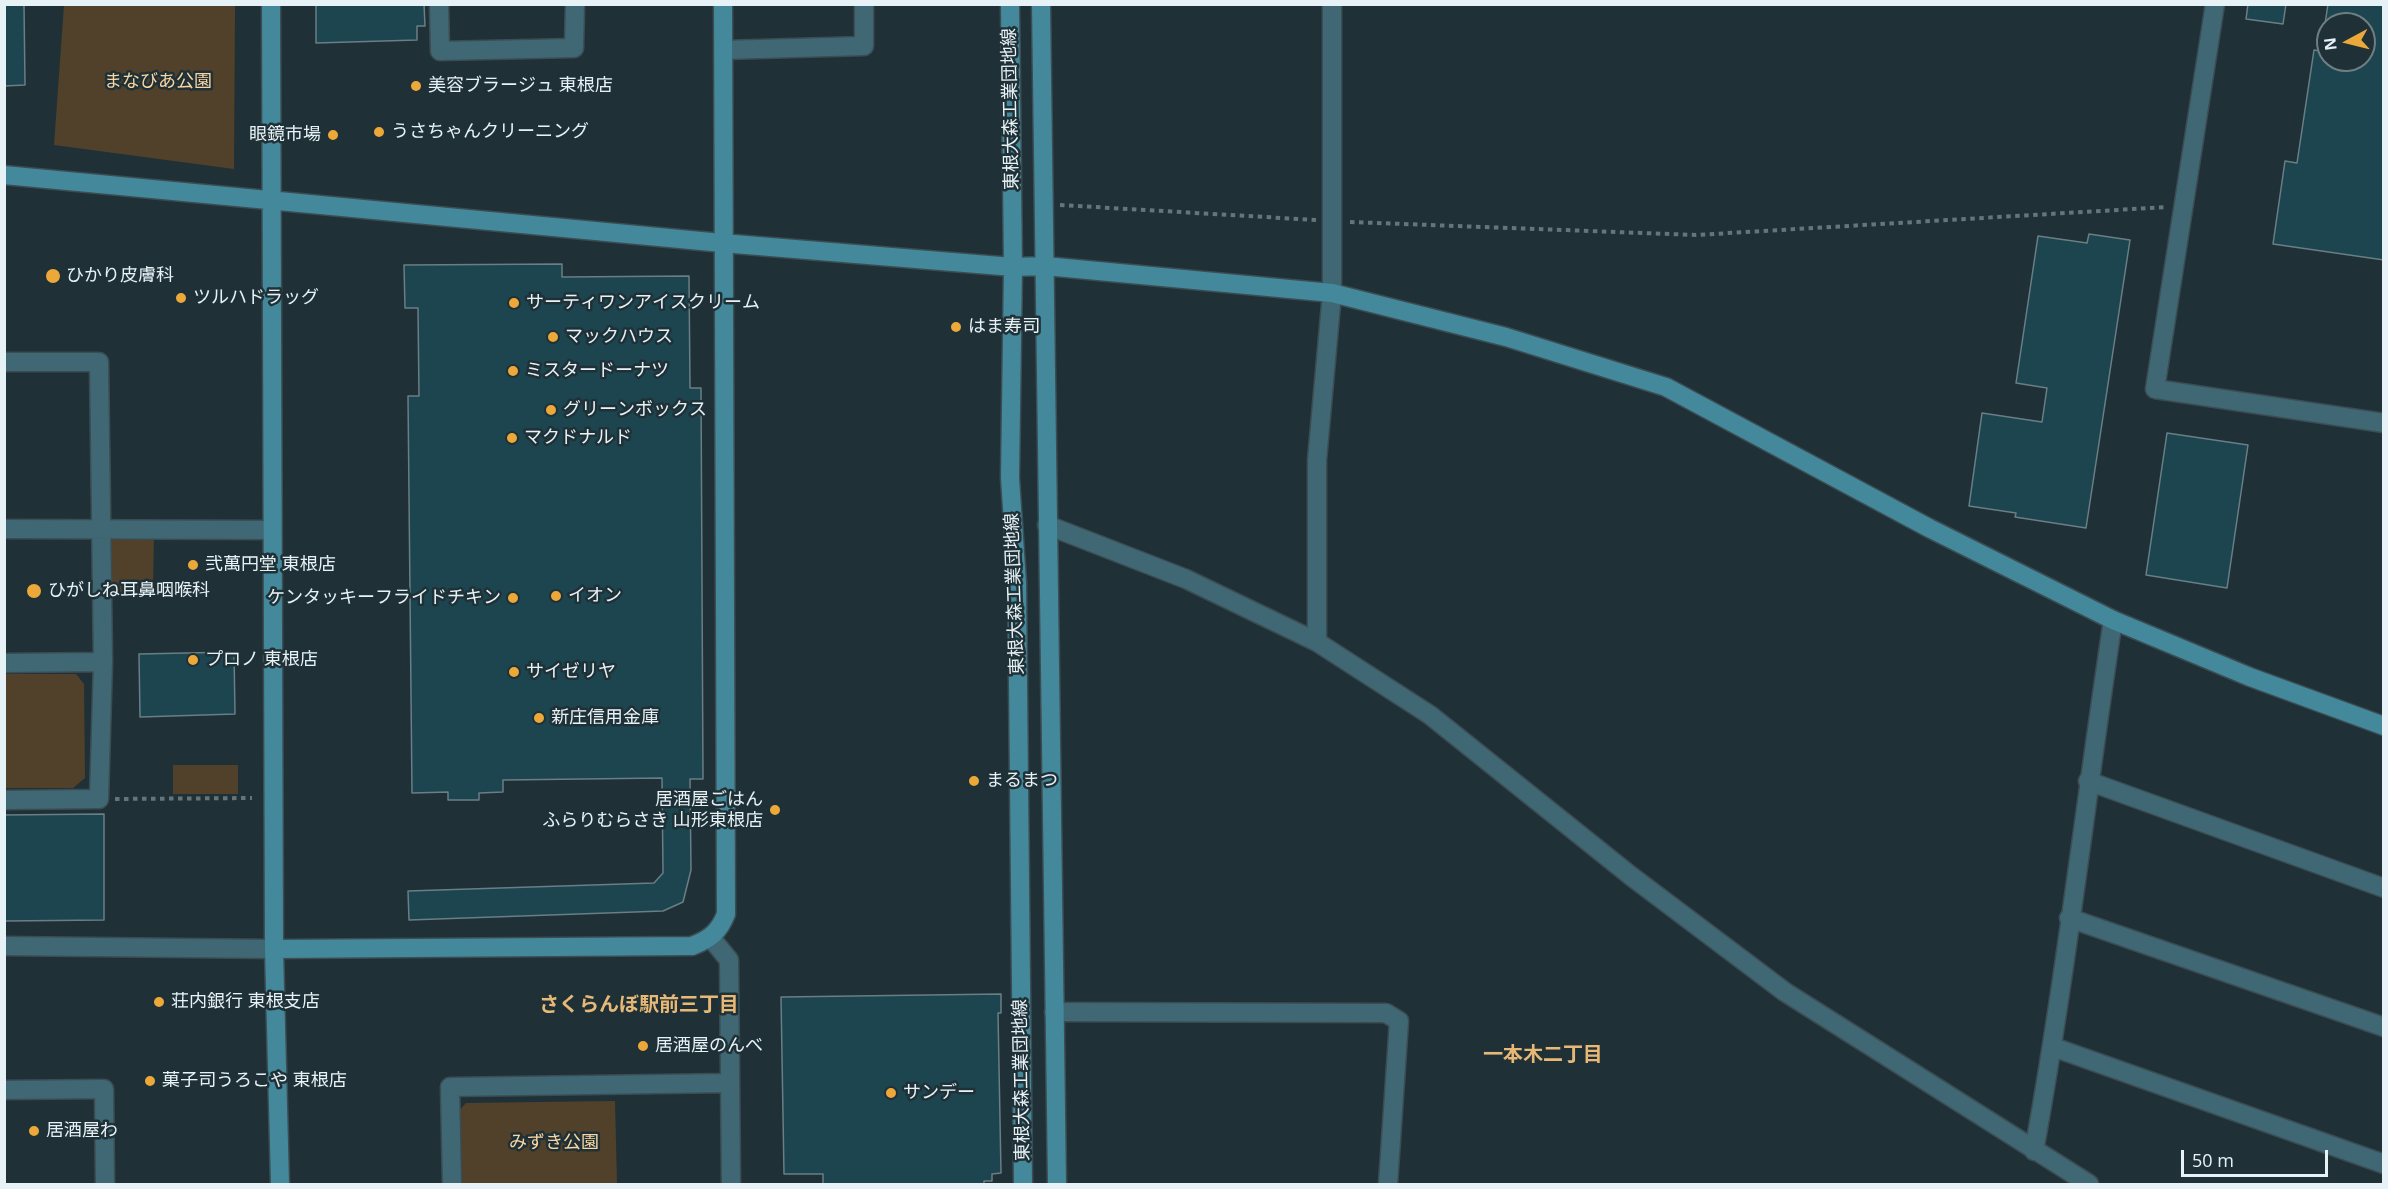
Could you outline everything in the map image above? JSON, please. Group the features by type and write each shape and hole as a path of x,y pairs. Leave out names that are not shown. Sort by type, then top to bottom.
{"street":[{"path":"271,4 274,949 280,1185"},
{"path":"440,4 440,51 574,48 575,4"},
{"path":"4,946 274,949 692,946 711,938 721,927 726,914 723,4"},
{"path":"724,50 864,46 864,4"},
{"name":"東根大森工業団地線","path":"1010,4 1013,267 1010,478 1017,582 1023,1185"},
{"name":"東根大森工業団地線","path":"1041,4 1057,1185"},
{"path":"1317,642 1317,460 1332,293 1332,4"},
{"path":"2215,4 2156,389 2384,423"},
{"path":"4,175 722,243 1013,267 1045,266 1332,293 1506,337 1666,387 1929,528 2113,620 2250,677 2384,726"},
{"path":"4,362 99,362 103,662 99,799 4,800"},
{"path":"1047,525 1186,579 1317,642 1430,715 1631,876 1785,992 2089,1185"},
{"path":"4,530 272,531"},
{"path":"2034,1151 2053,1047 2088,781 2113,620"},
{"path":"4,663 103,662"},
{"path":"2088,781 2384,888"},
{"path":"2070,918 2384,1027"},
{"path":"711,938 729,960 731,1185"},
{"path":"1054,1012 1386,1013 1399,1021 1388,1185"},
{"path":"2053,1047 2384,1164"},
{"path":"452,1185 450,1087 729,1083"},
{"path":"4,1090 104,1089 105,1185"}],"path":[{"path":"1044,204 1333,221 1696,235 2184,206"},
{"path":"99,799 252,798"}],"green space":[{"name":"まなびあ公園","path":"64,5 235,5 234,169 54,145"},
{"path":"101,530 154,530 153,594 102,596"},
{"path":"5,674 76,674 84,684 85,778 73,788 5,788"},
{"path":"173,765 238,765 238,794 173,794"},
{"name":"みずき公園","path":"615,1101 617,1184 458,1184 456,1114 466,1103"}],"building":[{"path":"4,4 24,4 25,85 4,86"},
{"path":"316,4 424,4 425,26 417,26 417,40 316,43"},
{"path":"2248,4 2286,4 2283,24 2246,19"},
{"path":"2328,4 2384,4 2384,260 2273,244 2285,161 2297,163 2314,50 2316,50 2316,72 2376,72 2376,12 2327,12"},
{"path":"2089,234 2130,240 2086,528 2015,517 2016,513 1969,506 1982,413 2042,422 2047,388 2016,383 2038,236 2087,243"},
{"name":"イオン","path":"562,264 562,277 689,276 690,388 701,388 703,779 690,779 691,870 683,902 663,911 409,920 408,891 654,883 663,873 662,778 503,780 503,792 479,793 479,800 448,800 448,792 412,793 408,396 419,396 418,308 405,308 404,265"},
{"path":"2167,433 2248,445 2227,588 2146,575"},
{"path":"234,652 235,714 140,717 139,654"},
{"path":"104,814 104,920 4,921 4,815"},
{"name":"サンデー","path":"1001,994 1001,1013 998,1013 1001,1173 992,1174 992,1181 984,1181 984,1185 823,1185 823,1174 784,1174 781,997"}],"place":[{"name":"美容ブラージュ 東根店","path":"416,86"},
{"name":"うさちゃんクリーニング","path":"379,132"},
{"name":"眼鏡市場","path":"333,135"},
{"name":"ひかり皮膚科","path":"53,276"},
{"name":"ツルハドラッグ","path":"181,298"},
{"name":"サーティワンアイスクリーム","path":"514,303"},
{"name":"はま寿司","path":"956,327"},
{"name":"マックハウス","path":"553,337"},
{"name":"ミスタードーナツ","path":"513,371"},
{"name":"グリーンボックス","path":"551,410"},
{"name":"マクドナルド","path":"512,438"},
{"name":"弐萬円堂 東根店","path":"193,565"},
{"name":"ひがしね耳鼻咽喉科","path":"34,591"},
{"name":"イオン","path":"556,596"},
{"name":"ケンタッキーフライドチキン","path":"513,598"},
{"name":"プロノ 東根店","path":"193,660"},
{"name":"サイゼリヤ","path":"514,672"},
{"name":"新庄信用金庫","path":"539,718"},
{"name":"まるまつ","path":"974,781"},
{"name":"居酒屋ごはん ふらりむらさき 山形東根店","path":"775,810"},
{"name":"荘内銀行 東根支店","path":"159,1002"},
{"name":"居酒屋のんべ","path":"643,1046"},
{"name":"菓子司うろこや 東根店","path":"150,1081"},
{"name":"サンデー","path":"891,1093"},
{"name":"居酒屋わ","path":"34,1131"}],"district":[{"name":"さくらんぼ駅前三丁目","path":"639,1005"},
{"name":"一本木二丁目","path":"1543,1055"}]}
